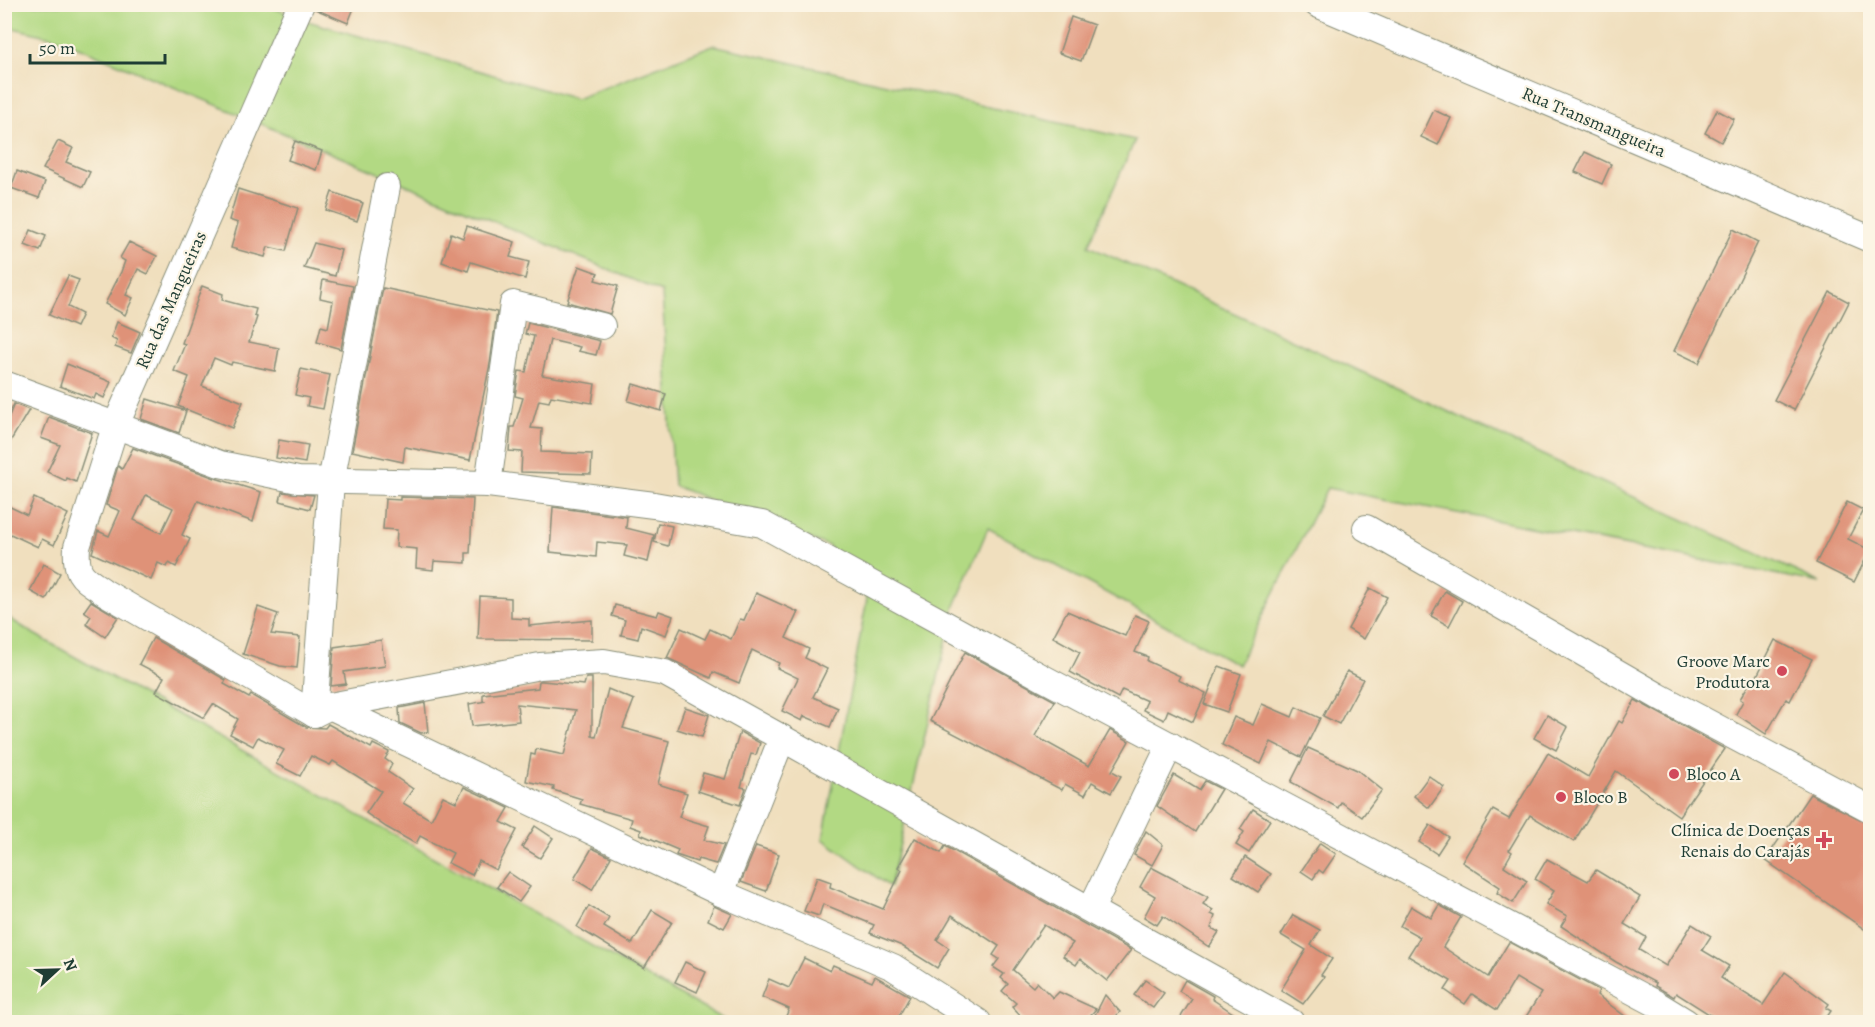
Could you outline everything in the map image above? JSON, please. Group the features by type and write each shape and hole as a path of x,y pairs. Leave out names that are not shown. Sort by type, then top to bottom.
{"street":[{"name":"Rua das Mangueiras","path":"301,4 115,427 76,547 76,564 80,575 105,592 322,710 721,893 893,967 978,1023"},
{"name":"Rua Transmangueira","path":"1325,6 1870,239"},
{"path":"387,186 331,482 322,710 540,666 604,662 665,673 1091,909 1291,1023"},
{"path":"488,484 513,304 602,326"},
{"path":"4,384 220,464 298,480 488,484 654,505 762,524 1170,745 1655,1002 1686,1023"},
{"path":"1366,528 1658,696 1870,809"},
{"path":"721,893 782,738"},
{"path":"1091,909 1170,745"}],"green space":[{"path":"5,5 267,5 304,20 576,99 713,45 1135,140 1088,246 1821,583 1327,488 1238,665 988,528 954,608 890,887 823,839 867,599 829,546 674,486 662,292 59,39 5,26"},
{"path":"4,615 34,634 728,1022 5,1022"}],"building":[{"path":"316,4 345,4 354,8 348,23 315,9"},
{"path":"1071,17 1094,25 1081,61 1059,53"},
{"path":"1434,110 1451,118 1438,145 1421,137"},
{"path":"1717,110 1734,119 1721,142 1705,133"},
{"path":"58,141 73,148 66,162 90,172 83,187 43,169"},
{"path":"295,141 322,151 316,170 288,160"},
{"path":"1585,152 1611,164 1602,184 1575,172"},
{"path":"17,171 45,182 39,198 11,188"},
{"path":"238,189 298,208 286,251 268,247 265,257 231,248 238,223 229,220"},
{"path":"332,192 363,203 357,221 326,210"},
{"path":"467,226 515,242 510,257 529,262 525,279 471,262 468,271 442,262 451,233 463,238"},
{"path":"1733,229 1758,242 1699,363 1674,351"},
{"path":"31,230 46,236 40,251 25,245"},
{"path":"129,242 157,256 148,274 138,269 126,295 133,298 125,315 105,304 121,272 125,261 120,258"},
{"path":"314,243 341,250 335,276 304,268"},
{"path":"579,266 598,273 595,280 618,286 610,314 567,302"},
{"path":"68,276 79,280 68,307 82,314 76,327 49,315"},
{"path":"323,280 353,286 341,349 317,342 321,326 328,328 333,301 320,298"},
{"path":"202,286 223,294 222,300 256,309 254,316 257,317 249,342 279,348 275,371 232,362 231,365 214,358 202,386 243,402 232,428 178,406 189,377 174,371 185,344 182,343"},
{"path":"383,288 497,312 490,364 470,460 405,447 403,462 352,451"},
{"path":"1830,292 1849,302 1794,410 1774,400"},
{"path":"117,322 140,332 131,353 115,347 117,341 111,338"},
{"path":"528,323 600,341 596,355 578,351 580,347 550,340 542,375 595,384 592,403 551,396 549,402 539,400 531,428 542,429 541,452 592,454 591,474 521,472 522,452 509,451 511,427 514,427 523,398 515,396 519,371 526,372 534,336 525,334"},
{"path":"67,364 111,382 104,398 96,394 94,399 60,386"},
{"path":"301,369 330,375 323,409 307,406 309,398 295,395"},
{"path":"633,384 666,394 661,411 628,401"},
{"path":"147,399 186,411 179,433 141,419"},
{"path":"14,404 29,410 4,452 4,428"},
{"path":"49,417 92,433 76,482 67,478 66,481 47,472 60,445 41,438"},
{"path":"279,440 308,445 305,463 276,458"},
{"path":"133,448 261,492 253,522 198,501 182,535 190,539 176,567 169,563 167,567 158,563 151,580 92,553 98,531 109,536 120,511 106,505 118,466 122,469","holes":["146,495 173,508 161,533 134,520"]},
{"path":"282,492 314,495 310,509 280,501"},
{"path":"400,497 473,499 470,553 466,553 466,563 434,561 433,570 416,568 417,549 396,547 397,530 383,529 385,499 400,500"},
{"path":"34,498 68,514 54,545 42,539 38,547 4,531 4,504 27,515"},
{"path":"1847,502 1863,510 1848,539 1870,550 1854,582 1816,563"},
{"path":"553,507 627,517 626,528 654,535 648,562 624,556 627,545 597,542 596,557 550,552"},
{"path":"658,523 672,526 668,546 654,542"},
{"path":"44,564 60,573 46,600 30,591"},
{"path":"1370,588 1387,597 1364,639 1348,629"},
{"path":"1445,591 1462,601 1449,626 1431,616"},
{"path":"756,593 798,612 786,638 809,649 805,658 827,669 813,697 838,708 830,727 804,716 802,721 782,711 798,678 777,668 779,663 752,650 739,683 713,672 711,678 667,658 681,628 705,639 710,629 731,639 740,619 744,620"},
{"path":"480,596 511,598 511,618 529,619 529,626 592,620 592,640 478,639"},
{"path":"91,601 118,617 105,637 86,624 91,616 84,611"},
{"path":"615,605 657,616 659,611 673,616 666,635 641,626 638,639 621,635 625,620 612,616"},
{"path":"258,607 278,614 271,634 300,637 297,668 280,666 243,654"},
{"path":"1067,611 1125,636 1135,615 1149,621 1135,652 1148,657 1147,661 1180,676 1178,680 1206,693 1193,722 1168,710 1164,720 1143,710 1147,701 1122,690 1118,698 1070,672 1080,652 1053,637"},
{"path":"153,638 226,680 224,684 249,698 251,695 306,727 325,728 328,724 371,748 373,744 389,752 385,759 392,764 388,772 413,789 403,803 431,820 443,796 456,802 464,787 509,808 501,822 517,830 496,870 479,861 472,875 448,863 453,853 420,836 416,844 386,827 366,813 381,791 333,761 330,765 311,756 300,776 276,764 284,750 258,737 253,746 230,734 238,719 213,704 204,718 156,692 164,677 139,664"},
{"path":"381,640 385,666 344,672 346,684 331,686 334,647"},
{"path":"1775,640 1812,659 1790,701 1786,699 1766,734 1736,714 1743,701 1740,699 1750,682 1753,684"},
{"path":"965,652 1055,701 1035,736 1089,766 1110,730 1129,741 1112,771 1121,776 1111,793 1092,782 1085,795 1065,784 1062,790 930,721"},
{"path":"1219,666 1241,674 1227,712 1204,704"},
{"path":"1347,671 1363,679 1339,724 1323,716"},
{"path":"586,678 592,678 592,736 596,737 608,689 634,700 623,728 669,741 658,784 687,793 679,817 709,826 704,840 724,845 716,864 698,859 697,862 676,855 678,850 640,834 641,830 630,826 632,819 580,804 582,799 553,790 554,787 526,781 531,754 535,755 536,749 564,755 576,710 517,704 519,721 472,726 469,704 486,701 483,701 483,694 538,688 539,681 584,685"},
{"path":"1635,700 1725,749 1679,816 1616,771 1574,842 1530,815 1509,850 1512,852 1504,866 1527,881 1513,903 1497,893 1500,887 1462,862 1493,810 1509,819 1548,753 1588,777 1619,721 1622,723"},
{"path":"425,703 428,732 421,733 400,723 399,708"},
{"path":"1262,704 1292,717 1296,707 1320,718 1301,757 1271,742 1261,764 1222,745 1234,717 1253,725"},
{"path":"685,707 709,715 702,737 677,729"},
{"path":"1547,715 1568,727 1556,750 1534,738"},
{"path":"740,732 760,743 756,755 751,754 741,787 746,788 740,805 698,791 703,773 725,779"},
{"path":"1308,748 1357,770 1382,790 1362,817 1341,802 1338,808 1291,782"},
{"path":"1174,775 1199,790 1205,781 1221,789 1195,832 1157,806"},
{"path":"1429,776 1444,787 1429,808 1414,796"},
{"name":"Clínica de Doenças Renais do Carajás","path":"1810,794 1870,824 1870,933 1765,860"},
{"path":"1253,809 1270,820 1249,853 1236,845 1244,832 1240,829"},
{"path":"1430,825 1448,837 1437,854 1419,842"},
{"path":"535,826 553,838 540,858 522,847"},
{"path":"1146,831 1163,845 1152,865 1134,855"},
{"path":"915,838 941,853 945,846 1131,950 1107,981 1080,959 1076,965 1063,956 1073,943 1044,925 1013,970 1033,987 1037,982 1053,998 1059,992 1096,1009 1083,1023 1027,1023 1012,1007 1016,1003 1002,991 1008,984 1001,978 1004,974 993,967 999,959 993,955 999,946 952,915 937,940 949,948 937,968 902,946 870,933 874,925 823,904 819,916 804,911 817,877 831,882 830,887 883,909 902,870 898,867"},
{"path":"1320,843 1336,854 1323,873 1319,870 1313,879 1301,871"},
{"path":"756,846 779,854 766,891 741,882"},
{"path":"592,848 611,857 592,890 574,879"},
{"path":"1245,857 1271,874 1258,892 1233,876"},
{"path":"1547,859 1588,881 1596,870 1640,897 1624,924 1646,937 1639,950 1666,966 1692,924 1711,936 1702,950 1729,966 1721,978 1763,1005 1785,972 1829,1004 1826,1008 1831,1011 1823,1023 1723,1023 1676,993 1674,997 1655,986 1656,983 1616,962 1561,926 1567,916 1546,904 1554,891 1535,879"},
{"path":"1151,867 1208,897 1203,904 1213,910 1211,914 1215,916 1211,928 1219,932 1209,947 1163,916 1157,925 1144,917 1155,896 1140,887"},
{"path":"508,872 530,887 519,902 497,887"},
{"path":"1439,905 1461,917 1443,947 1488,977 1509,942 1599,990 1597,995 1634,1023 1522,1023 1541,993 1516,978 1497,1010 1472,994 1465,1004 1445,990 1451,981 1408,956 1420,937 1400,926 1411,906 1431,918"},
{"path":"589,906 609,918 604,927 632,944 652,910 672,922 644,968 577,927"},
{"path":"714,906 732,914 724,928 708,920"},
{"path":"1293,915 1320,930 1311,945 1332,959 1321,975 1324,977 1303,1004 1281,990 1306,950 1281,935"},
{"path":"804,958 830,971 833,965 872,982 875,976 910,996 895,1023 783,1023 789,1009 762,997 769,979 789,988"},
{"path":"685,962 706,972 697,992 675,982"},
{"path":"1145,980 1164,993 1153,1008 1134,995"},
{"path":"1185,980 1213,996 1212,999 1248,1023 1177,1023 1192,999 1179,991"},
{"path":"1105,995 1120,1012 1110,1023 1099,1023 1094,1017"}],"place":[{"name":"Groove Marc Produtora","path":"1782,671"},
{"name":"Bloco A","path":"1674,774"},
{"name":"Bloco B","path":"1561,797"},
{"name":"Clínica de Doenças Renais do Carajás","path":"1824,840"}]}
